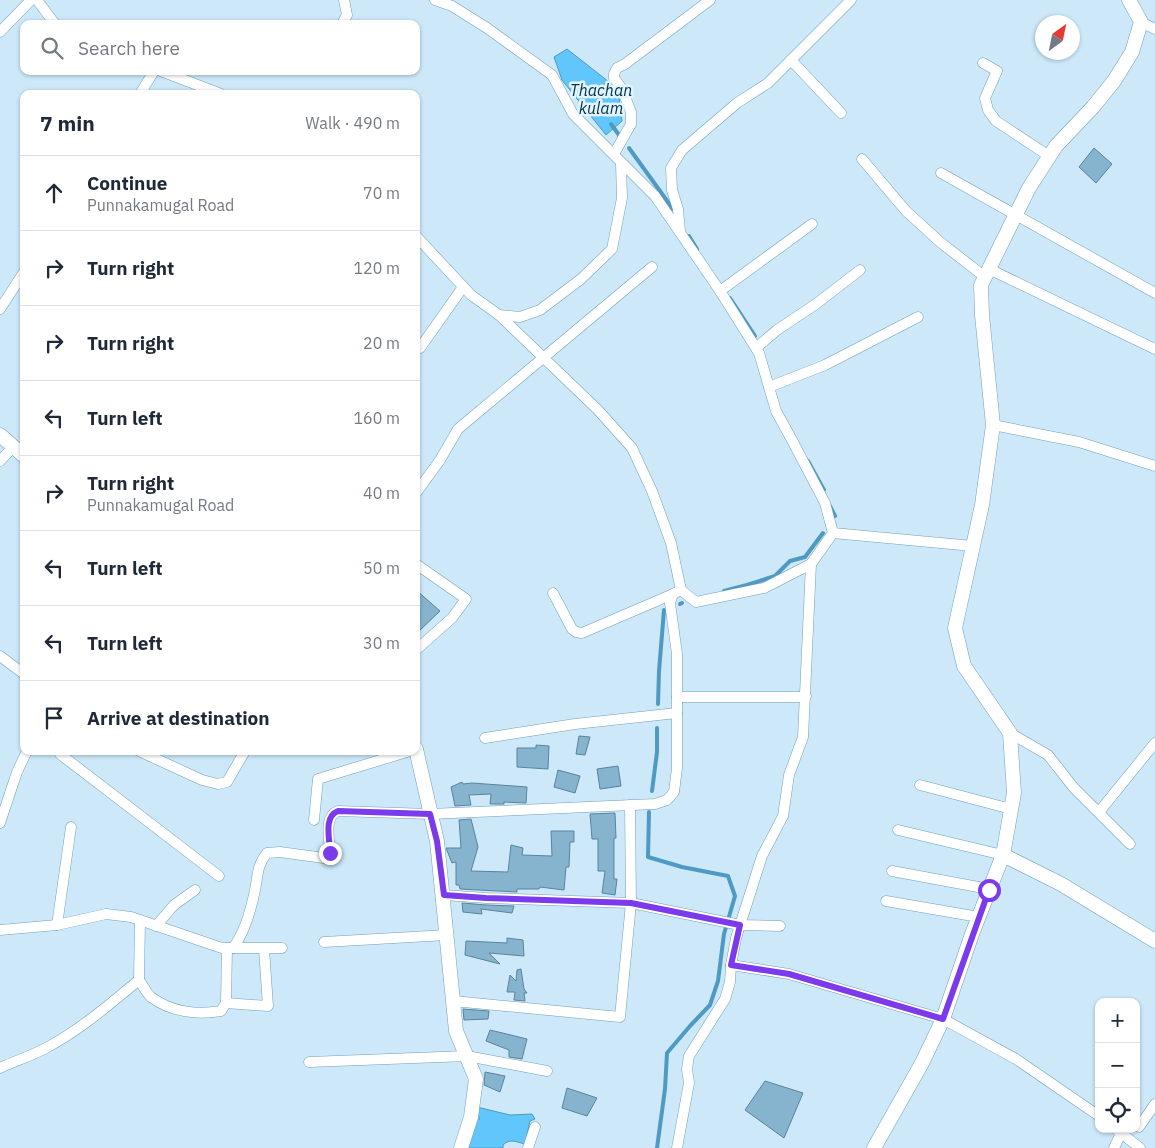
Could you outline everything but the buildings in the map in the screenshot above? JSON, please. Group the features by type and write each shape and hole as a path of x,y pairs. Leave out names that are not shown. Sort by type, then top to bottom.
{"street":[{"path":"0,32 31,0"},
{"path":"37,0 52,20"},
{"path":"344,0 347,15 344,20"},
{"path":"435,0 452,6 480,23 552,75 573,114 655,196 720,291 759,353 776,412 794,442 824,503 833,533"},
{"path":"614,154 630,124 631,118 631,112 622,89 614,78 617,68 710,0"},
{"path":"680,234 678,209 672,190 672,168 682,150 737,104 768,83 851,0"},
{"path":"1129,0 1141,22 1155,29"},
{"path":"1130,844 1074,788 1048,755 1010,733 964,666 955,628 987,476 993,425 982,315 981,285 1029,188 1049,156 1114,81 1132,52 1141,22"},
{"path":"791,60 841,113"},
{"path":"983,62 998,72 985,98 988,110 996,121 1049,156"},
{"path":"142,90 152,75"},
{"path":"171,75 210,90"},
{"path":"862,159 906,211 940,242 987,273 1155,349"},
{"path":"499,315 520,317 540,310 581,279 612,249 622,198 621,163"},
{"path":"941,173 1155,293"},
{"path":"720,291 812,224"},
{"path":"140,920 139,980 150,996 183,1011 215,1012 226,1004 230,948 242,935 255,889 257,869 261,860 266,853 280,852 324,858 330,853 328,820 332,813 338,811 430,814 655,804 667,800 674,792 677,768 677,654 670,603 676,592 671,542 652,491 632,448 598,410 499,315 471,295 420,243"},
{"path":"420,488 440,460 458,430 484,406 652,267"},
{"path":"756,348 777,330 816,304 860,270"},
{"path":"0,309 20,278"},
{"path":"420,348 463,287"},
{"path":"769,387 825,365 918,317"},
{"path":"993,425 1079,442 1155,466"},
{"path":"0,435 18,452 0,461"},
{"path":"676,592 696,602 764,588 811,564 833,533"},
{"path":"833,533 973,546"},
{"path":"677,1148 689,1083 687,1069 689,1056 725,999 730,982 731,965 740,925 762,856 783,816 790,775 803,737 811,564"},
{"path":"420,567 466,599 452,618 420,646"},
{"path":"553,593 572,629 582,633 676,592"},
{"path":"0,656 20,671"},
{"path":"677,697 806,696"},
{"path":"485,738 576,724 677,713"},
{"path":"874,1148 922,1063 943,1019 1002,855 1014,793 1010,733"},
{"path":"1099,812 1155,743"},
{"path":"0,822 17,772 25,755"},
{"path":"61,755 219,876"},
{"path":"148,755 202,780 218,784 227,782 243,755"},
{"path":"314,820 318,779 397,755"},
{"path":"417,755 437,841 444,895 456,1031 476,1079 471,1117 461,1148"},
{"path":"920,785 1011,809"},
{"path":"453,1001 620,1017 631,903 630,805"},
{"path":"58,925 70,827"},
{"path":"898,830 1002,855 1061,884 1155,941"},
{"path":"892,871 989,890"},
{"path":"156,926 174,905 195,890"},
{"path":"444,895 631,903 740,925 780,926"},
{"path":"886,901 979,917"},
{"path":"0,930 58,925 106,914 132,917 213,945 230,948 282,948"},
{"path":"324,942 447,935"},
{"path":"226,1004 268,1006 264,948"},
{"path":"731,965 789,974 943,1019 1016,1059 1095,1113"},
{"path":"0,1068 46,1048 65,1036 103,1010 139,980"},
{"path":"308,1062 467,1056 548,1071"},
{"path":"1140,1126 1155,1104"},
{"path":"528,1148 535,1126"},
{"path":"1114,1148 1118,1133"},
{"path":"1121,1133 1140,1148"}],"water":[{"name":"Thachan kulam","path":"567,49 618,89 622,121 606,135 562,80 554,57"},
{"path":"477,1107 510,1115 532,1114 535,1119 530,1121 527,1135 529,1140 525,1144 513,1141 508,1142 503,1145 503,1148 469,1148 467,1139 473,1119 480,1119 476,1112"}],"waterway":[{"path":"611,124 619,135"},
{"path":"629,148 673,209"},
{"path":"689,236 697,249"},
{"path":"730,298 755,336"},
{"path":"808,461 824,490"},
{"path":"830,506 835,516"},
{"path":"724,591 775,576 790,561 805,557 823,533"},
{"path":"658,704 664,610"},
{"path":"652,791 657,752 657,728"},
{"path":"649,812 648,857 682,867 728,876 735,896 724,934 718,981 710,1005 667,1053 665,1089 657,1148"}],"route":[{"path":"330,853 328,820 332,813 338,811 430,814 437,841 444,895 631,903 740,925 731,965 789,974 943,1019 989,890"}]}
